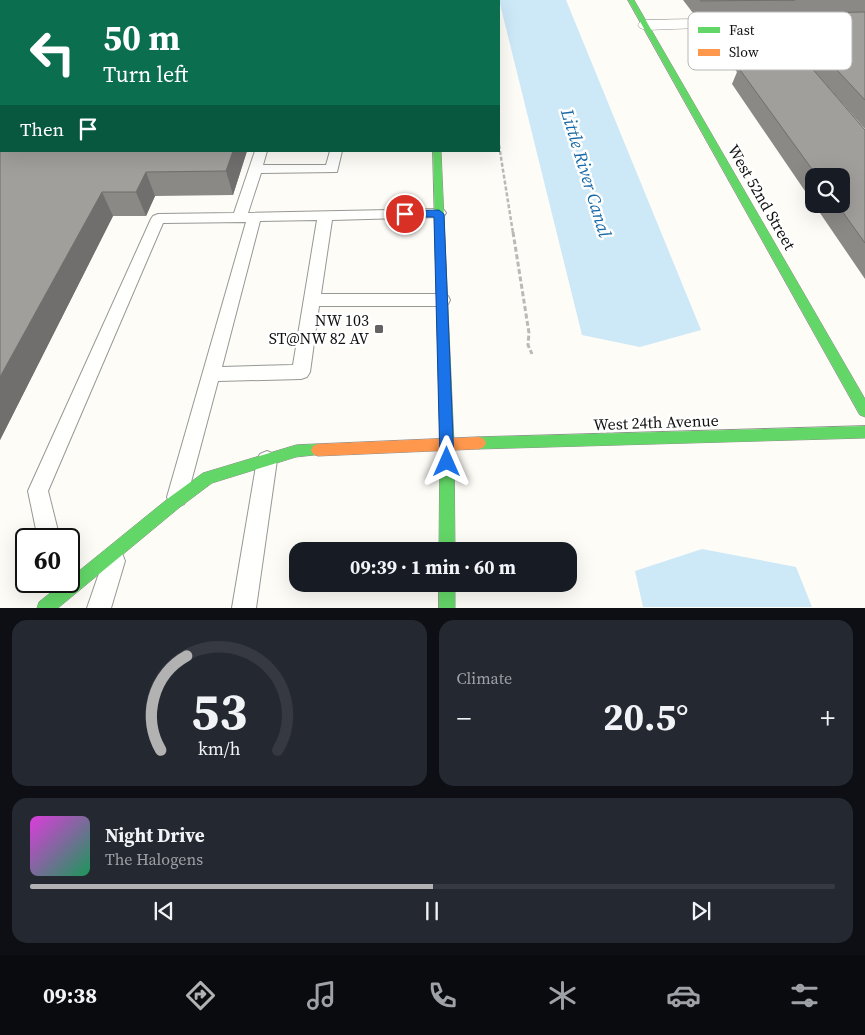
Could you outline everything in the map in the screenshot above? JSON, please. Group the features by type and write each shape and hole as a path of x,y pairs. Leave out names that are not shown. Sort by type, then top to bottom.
{"street":[{"name":"West 52nd Street","path":"632,0 865,411"},
{"path":"646,25 688,24"},
{"path":"436,152 447,444 447,542"},
{"name":"West 24th Avenue","path":"55,594 117,550 175,502 208,478 296,451 447,444 865,432"},
{"path":"447,592 447,608"}],"lane":[{"path":"175,502 210,374 247,217 255,170 261,152"},
{"path":"255,170 332,169 336,152"},
{"path":"46,528 38,491 158,219 439,214"},
{"path":"210,374 302,372 325,216"},
{"path":"312,300 442,300"},
{"path":"244,608 267,460"},
{"path":"99,608 117,550"}],"path":[{"path":"500,151 529,333 528,345 532,354"}],"water":[{"name":"Little River Canal","path":"500,0 566,0 701,330 640,347 582,335"},
{"path":"702,549 796,567 812,607 643,607 635,571"}],"building":[{"path":"700,0 795,0 701,1"},
{"path":"852,12 865,12 865,100 837,70 852,70"},
{"path":"740,70 813,70 865,130 865,243 843,213 850,213 850,168 811,168"},
{"path":"0,152 233,152 226,171 146,172 136,192 102,192 0,377"}],"traffic: fast":[{"path":"631,0 865,411"},
{"path":"437,152 447,444 447,542"},
{"path":"479,443 865,432"},
{"path":"45,608 175,502 208,478 296,451 318,450"},
{"path":"447,592 447,608"}],"traffic: slow":[{"path":"318,450 479,443"}],"place":[{"name":"NW 103 ST@NW 82 AV","path":"379,329"}],"route":[{"path":"405,214 439,214 447,462"}]}
